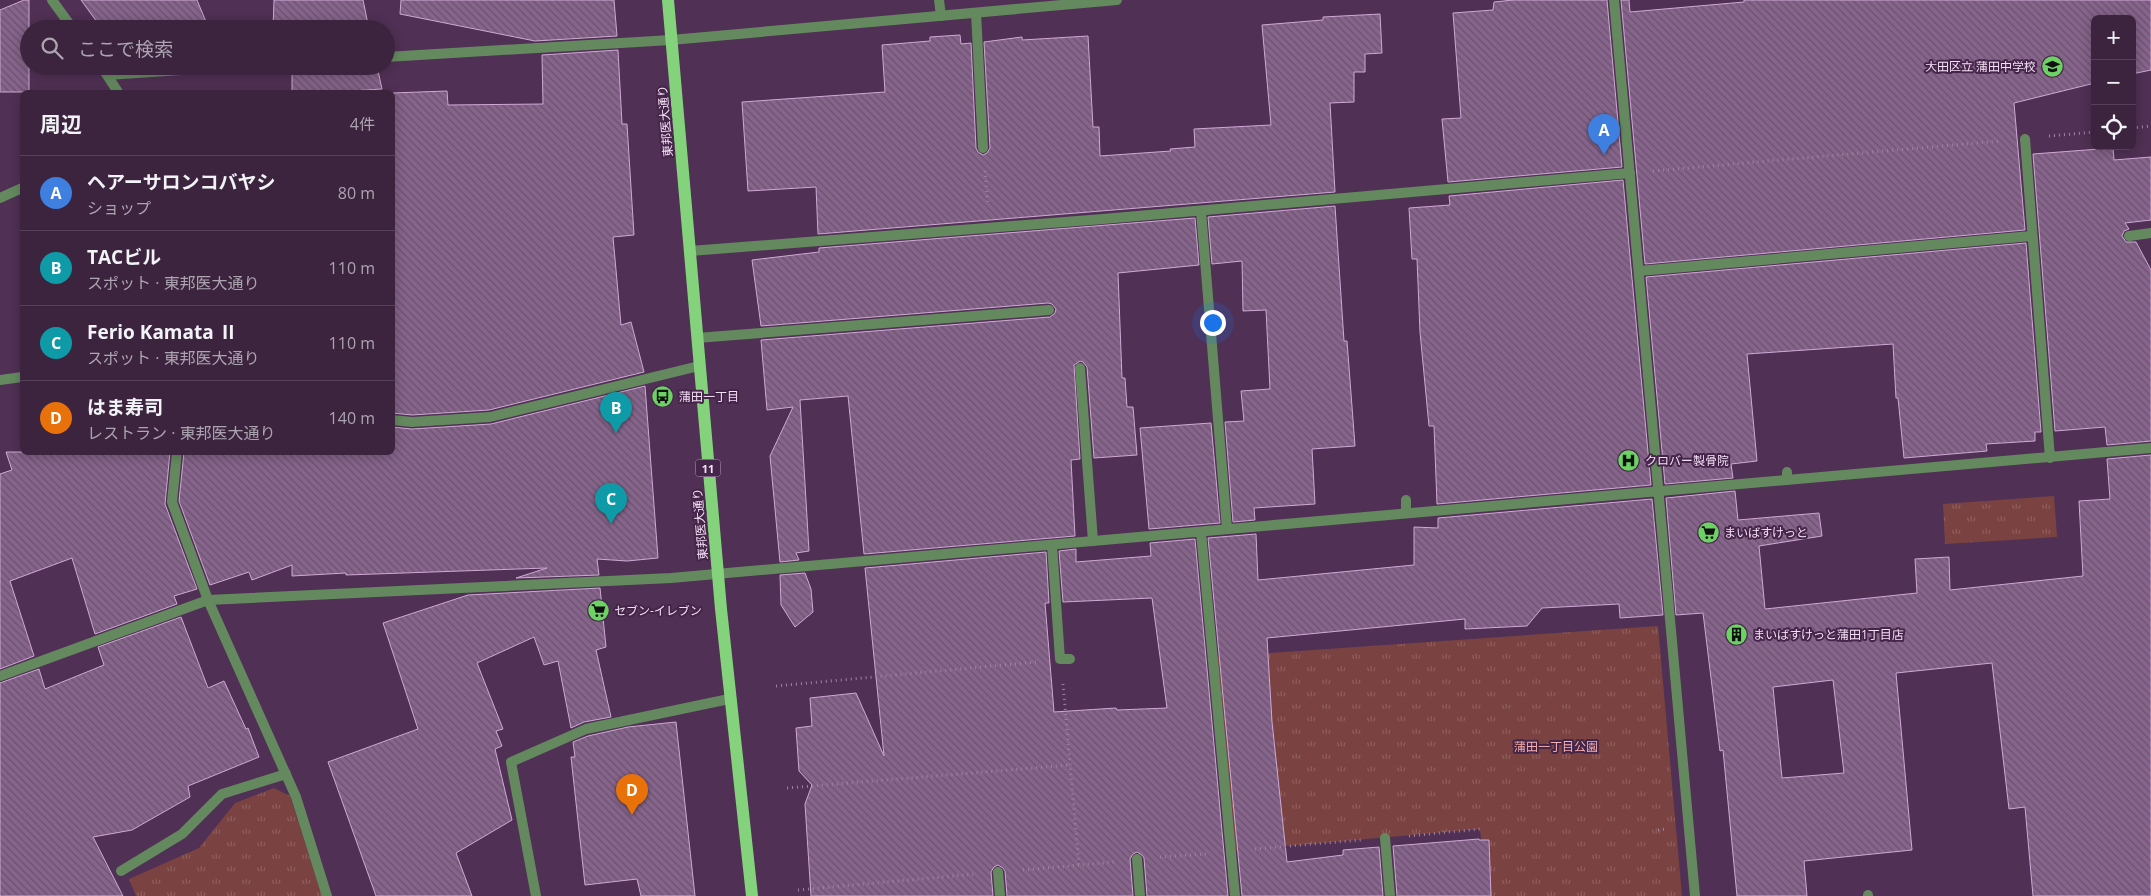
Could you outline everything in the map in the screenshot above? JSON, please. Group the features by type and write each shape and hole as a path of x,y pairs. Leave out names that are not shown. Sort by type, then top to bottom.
{"main road":[{"name":"東邦医大通り","path":"668,0 729,699 752,896"}],"street":[{"path":"52,0 66,20"},
{"path":"939,0 941,16"},
{"path":"395,56 671,40 1118,0"},
{"path":"1614,0 1695,896"},
{"path":"976,13 983,148"},
{"path":"107,75 117,90"},
{"path":"2025,139 2031,236 2050,458"},
{"path":"690,250 1201,211 1630,173"},
{"path":"0,198 20,189"},
{"path":"1201,211 1228,529"},
{"path":"2129,236 2151,233"},
{"path":"1639,271 2031,236"},
{"path":"697,338 1049,310"},
{"path":"395,420 412,422 490,417 699,366"},
{"path":"1080,368 1093,541"},
{"path":"0,380 20,377"},
{"path":"0,676 208,600 718,574 1659,491 1787,476 2050,458 2151,448"},
{"path":"177,455 172,502 208,600 296,797 327,896"},
{"path":"1406,500 1406,513"},
{"path":"1201,532 1235,896"},
{"path":"1052,545 1065,659"},
{"path":"536,896 511,762 586,729 729,699"},
{"path":"120,871 182,834 222,794 286,774"},
{"path":"1385,838 1390,896"},
{"path":"1137,860 1140,896"},
{"path":"998,872 1000,896"}],"path":[{"path":"2136,128 2151,126"},
{"path":"1630,173 2091,132"},
{"path":"983,148 990,228"},
{"path":"776,686 1065,659 1079,865"},
{"path":"787,788 1071,765"}],"green space":[{"path":"2054,496 2057,537 1945,544 1943,504"},
{"name":"蒲田一丁目公園","path":"1658,626 1682,896 1487,896 1480,829 1231,851 1212,657"},
{"path":"274,788 290,796 322,896 136,896 129,879 199,848 235,803"}],"building":[{"path":"24,0 29,0 29,20 20,20 20,75 29,75 29,90 0,92 0,10"},
{"path":"81,0 197,0 205,20 95,20"},
{"path":"274,0 363,0 367,20 273,20"},
{"path":"401,0 614,0 617,36 535,41 400,14"},
{"path":"1513,0 1607,0 1622,167 1448,182 1442,119 1461,118 1453,13 1493,10 1494,2"},
{"path":"1621,0 1629,0 1630,12 1744,2 1744,0 2151,0 2151,70 2136,73 2136,15 2091,15 2091,84 2014,103 2025,230 1645,264"},
{"path":"1380,14 1382,53 1365,54 1365,72 1354,72 1354,102 1330,103 1335,192 818,234 816,187 748,191 742,102 885,92 882,45 930,41 930,37 960,35 961,44 971,43 976,148 983,155 990,148 984,42 1022,37 1022,40 1088,36 1093,127 1099,127 1100,156 1171,151 1170,149 1195,147 1194,129 1271,125 1262,25 1323,20 1323,17"},
{"path":"618,50 622,124 627,124 634,235 613,237 621,325 631,322 644,372 489,410 412,415 395,413 395,93 447,91 448,105 543,104 542,55"},
{"path":"292,75 379,75 382,89 366,90 292,90"},
{"path":"2113,150 2114,160 2151,157 2151,220 2125,223 2129,229 2124,231 2122,236 2126,242 2136,242 2151,270 2151,441 2107,445 2105,427 2055,431 2033,154"},
{"path":"1623,180 1651,485 1437,504 1434,426 1429,426 1420,332 1417,259 1412,259 1409,208 1450,205 1449,196"},
{"path":"1335,206 1344,341 1347,341 1355,446 1312,449 1315,504 1254,508 1255,520 1233,522 1225,422 1244,421 1241,391 1270,389 1266,310 1243,311 1242,261 1212,264 1208,217"},
{"path":"1195,218 1199,265 1118,273 1122,378 1125,378 1127,407 1133,407 1137,455 1094,458 1087,367 1080,361 1074,365 1080,459 1071,460 1075,536 864,554 848,396 800,400 809,551 796,553 799,560 780,562 770,456 793,407 767,410 761,340 1050,317 1055,313 1056,309 1052,304 1048,303 761,326 752,260 819,252 819,248"},
{"path":"2026,243 2041,432 2035,432 2035,441 1986,444 1987,451 1904,458 1898,398 1896,398 1893,344 1747,354 1757,461 1731,464 1733,478 1665,484 1646,277"},
{"path":"645,386 658,558 627,561 597,559 599,575 516,578 547,568 292,576 292,565 252,580 249,572 210,585 179,501 184,455 395,455 395,427 412,429 491,424"},
{"path":"1211,423 1220,523 1149,529 1140,428"},
{"path":"6,452 20,452 20,455 170,455 165,504 197,589 174,596 177,604 95,634 72,558 10,581 34,656 0,669 0,474 12,470"},
{"path":"2151,455 2151,896 2033,896 2025,807 2009,809 1992,663 1896,673 1912,850 1804,861 1807,896 1737,896 1723,750 1720,751 1703,613 1676,615 1666,498 1735,491 1738,520 1819,513 1822,536 1759,546 1765,609 1917,593 1915,559 1949,557 1950,590 2083,576 2079,501 2110,499 2107,459","holes":["1833,680 1844,773 1782,778 1773,687"]},
{"path":"1652,499 1663,615 1620,618 1619,604 1542,608 1527,626 1465,629 1465,619 1267,638 1272,722 1287,862 1343,855 1343,850 1379,847 1383,896 1242,896 1208,538 1256,534 1258,580 1414,565 1414,527 1438,528 1438,518"},
{"path":"1195,539 1228,896 1147,896 1144,858 1137,852 1130,859 1133,896 1007,896 1005,871 998,865 991,872 993,896 811,896 805,804 812,785 799,771 796,728 812,726 810,698 856,693 884,756 865,568 1046,552 1049,603 1045,603 1054,712 1116,708 1117,710 1167,708 1152,598 1063,602 1059,551 1076,549 1076,562 1151,556 1150,543"},
{"path":"805,573 811,589 813,612 795,627 781,605 780,575"},
{"path":"600,588 606,647 596,650 611,717 584,722 571,728 558,661 544,665 534,637 477,663 503,729 496,731 502,746 495,749 512,820 456,853 472,896 376,896 328,762 418,729 383,623 468,595"},
{"path":"181,617 208,688 224,681 246,729 248,728 259,757 188,786 190,797 132,830 93,837 123,896 0,896 0,683 39,669 45,689 104,665 98,647"},
{"path":"676,722 695,896 641,896 637,879 585,885 571,757 575,757 573,742 588,736 628,727"},
{"path":"1479,839 1489,840 1491,896 1397,896 1393,846"}],"place":[{"name":"大田区立 蒲田中学校","path":"2052,66"},
{"name":"ヘアーサロンコバヤシ","path":"1604,155"},
{"name":"蒲田一丁目","path":"663,396"},
{"name":"TACビル","path":"616,433"},
{"name":"クロバー製骨院","path":"1629,460"},
{"name":"Ferio Kamata Ⅱ","path":"611,524"},
{"name":"まいばすけっと","path":"1708,532"},
{"name":"セブン-イレブン","path":"598,610"},
{"name":"まいばすけっと蒲田1丁目店","path":"1737,634"},
{"name":"はま寿司","path":"632,815"}]}
